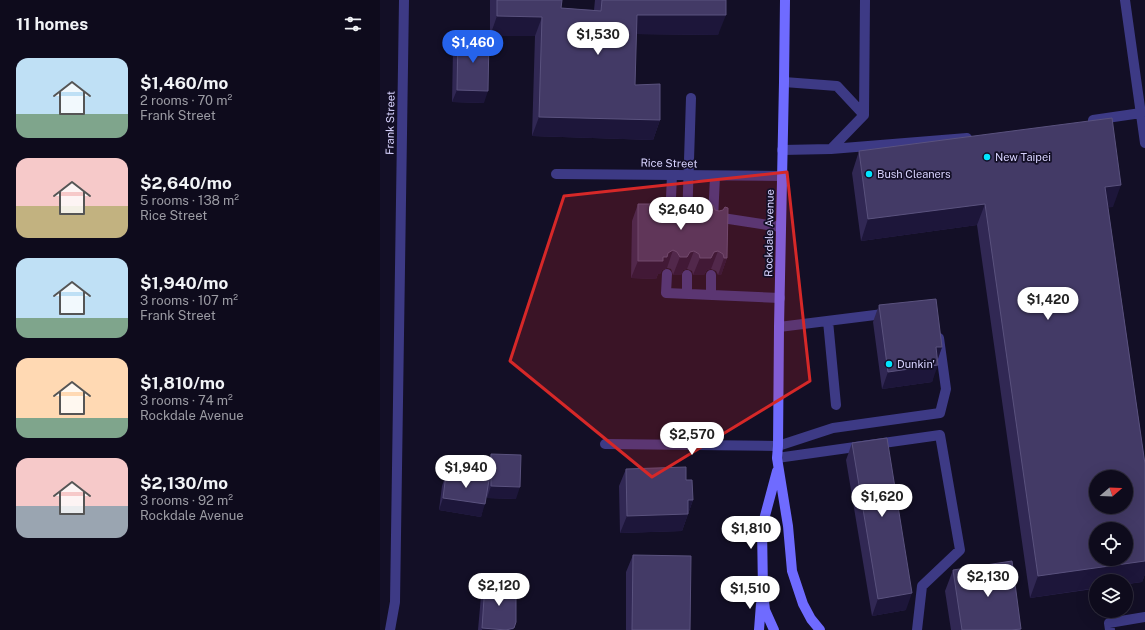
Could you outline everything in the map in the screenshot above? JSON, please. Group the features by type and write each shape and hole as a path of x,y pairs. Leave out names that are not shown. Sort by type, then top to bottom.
{"main road":[{"name":"Rockdale Avenue","path":"774,630 765,610 763,592 762,527 777,462 778,446 785,0"},
{"name":"Rockdale Avenue","path":"777,462 788,526 792,570 803,604 820,630"},
{"path":"759,630 763,592"}],"street":[{"name":"Frank Street","path":"390,630 395,602 404,0"},
{"path":"832,149 864,115 865,0"},
{"path":"1125,0 1145,143"},
{"path":"784,82 837,86 864,115"},
{"path":"687,222 691,98"},
{"path":"1080,122 1141,113"},
{"path":"782,150 832,149 977,137"},
{"name":"Rice Street","path":"556,174 782,176"},
{"path":"670,222 672,175"},
{"path":"715,176 713,220 781,227"},
{"path":"668,274 666,293 780,298"},
{"path":"687,275 687,294"},
{"path":"711,275 711,295"},
{"path":"779,327 883,314"},
{"path":"828,321 836,405"},
{"path":"605,444 778,446 833,428 940,413 946,389 938,331"},
{"path":"777,462 940,435 960,550 922,586 917,630"},
{"path":"1110,630 1109,623 1145,617"}],"highlighted area":[{"path":"787,172 810,381 652,477 510,361 564,196"}],"building":[{"path":"497,0 562,0 561,8 601,11 602,0 726,0 726,15 637,15 635,85 660,84 660,120 539,117 542,17 497,16"},
{"path":"458,37 489,38 488,91 457,90"},
{"path":"1112,118 1121,185 1105,187 1145,464 1145,561 1133,563 1133,522 1089,522 1089,566 1109,566 1038,576 985,204 868,219 859,151"},
{"path":"638,204 670,204 671,208 676,211 681,209 683,205 687,205 688,208 693,211 697,210 700,205 713,205 715,210 719,211 723,210 725,207 728,208 727,258 724,258 723,254 718,251 714,252 711,258 700,258 699,254 694,251 690,252 687,257 680,257 677,252 673,250 668,253 667,257 663,257 663,261 638,261"},
{"path":"936,299 942,347 936,347 938,365 888,372 879,305"},
{"path":"887,438 912,593 878,599 852,443"},
{"path":"491,454 521,455 520,487 491,486"},
{"path":"686,467 686,480 692,480 693,500 688,500 688,514 627,516 626,469"},
{"path":"446,474 489,480 485,504 443,498"},
{"path":"633,555 691,556 690,630 632,630"},
{"path":"1012,561 1021,629 962,630 953,570"},
{"path":"485,584 511,585 516,593 516,622 514,628 506,630 482,628"}],"place":[{"name":"New Taipei","path":"987,157"},
{"name":"Bush Cleaners","path":"869,174"},
{"name":"Dunkin'","path":"889,364"}]}
